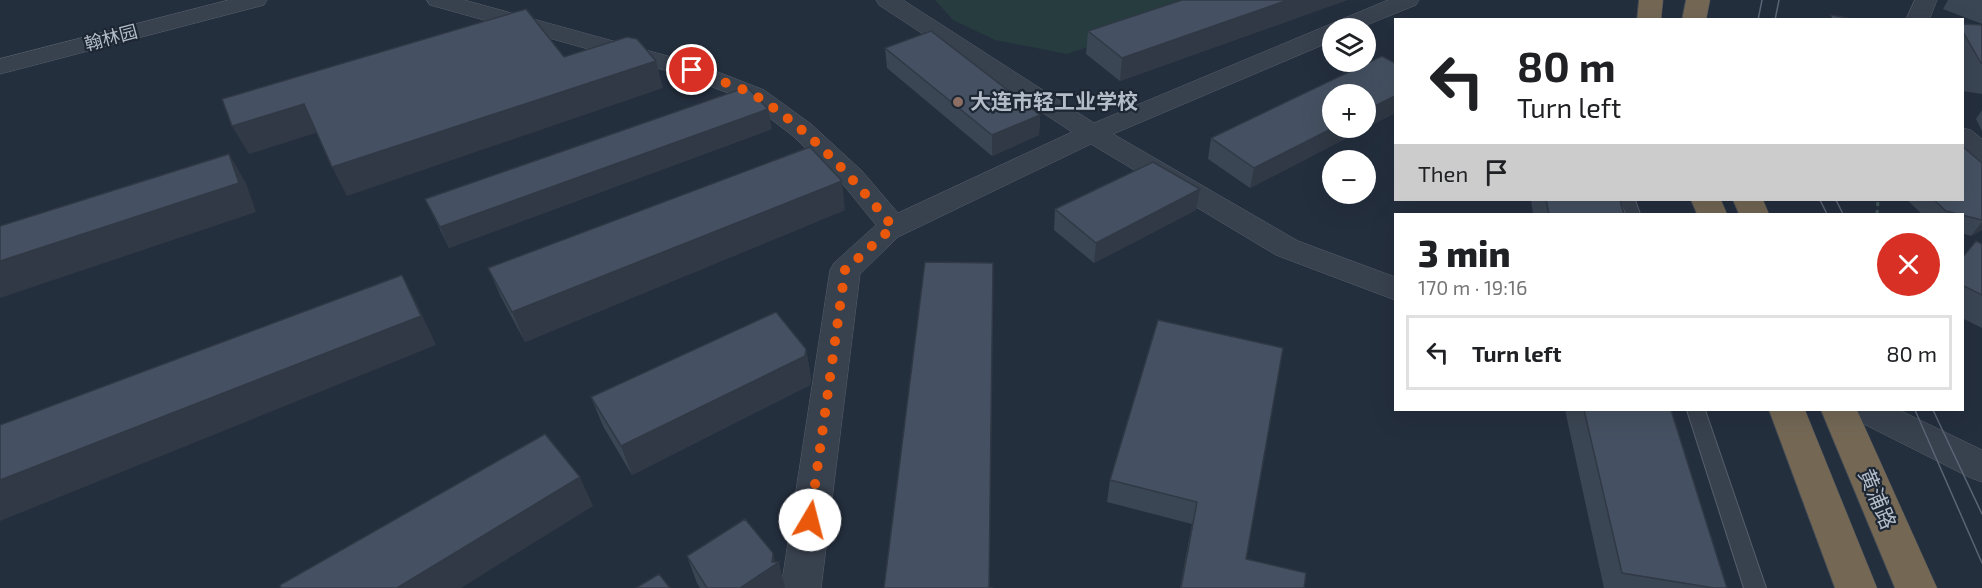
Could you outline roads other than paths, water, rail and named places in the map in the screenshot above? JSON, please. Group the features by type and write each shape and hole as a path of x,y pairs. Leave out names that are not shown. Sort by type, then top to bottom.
{"highway":[{"path":"1649,18 1651,0"},
{"path":"1694,18 1698,0"},
{"path":"1787,411 1856,588"},
{"name":"黄浦路","path":"1839,411 1916,588"}],"street":[{"name":"翰林园","path":"0,67 256,0"},
{"path":"438,0 692,70 755,95 802,130 852,177 893,227"},
{"path":"887,0 1092,133 1287,248 1394,289"},
{"path":"1364,18 1408,0"},
{"path":"1918,18 1926,0"},
{"path":"801,588 845,270 893,227 1092,133 1322,36"},
{"path":"1964,138 1982,153"},
{"path":"1870,411 1982,467"}],"lane":[{"path":"1696,411 1755,588"}],"tram line":[{"path":"1758,18 1762,0"},
{"path":"1775,18 1779,0"},
{"path":"1820,201 1826,213"},
{"path":"1836,201 1842,213"},
{"path":"1915,411 1982,563"},
{"path":"1933,411 1982,514"}],"place":[{"name":"大连市轻工业学校","path":"958,102"}]}
